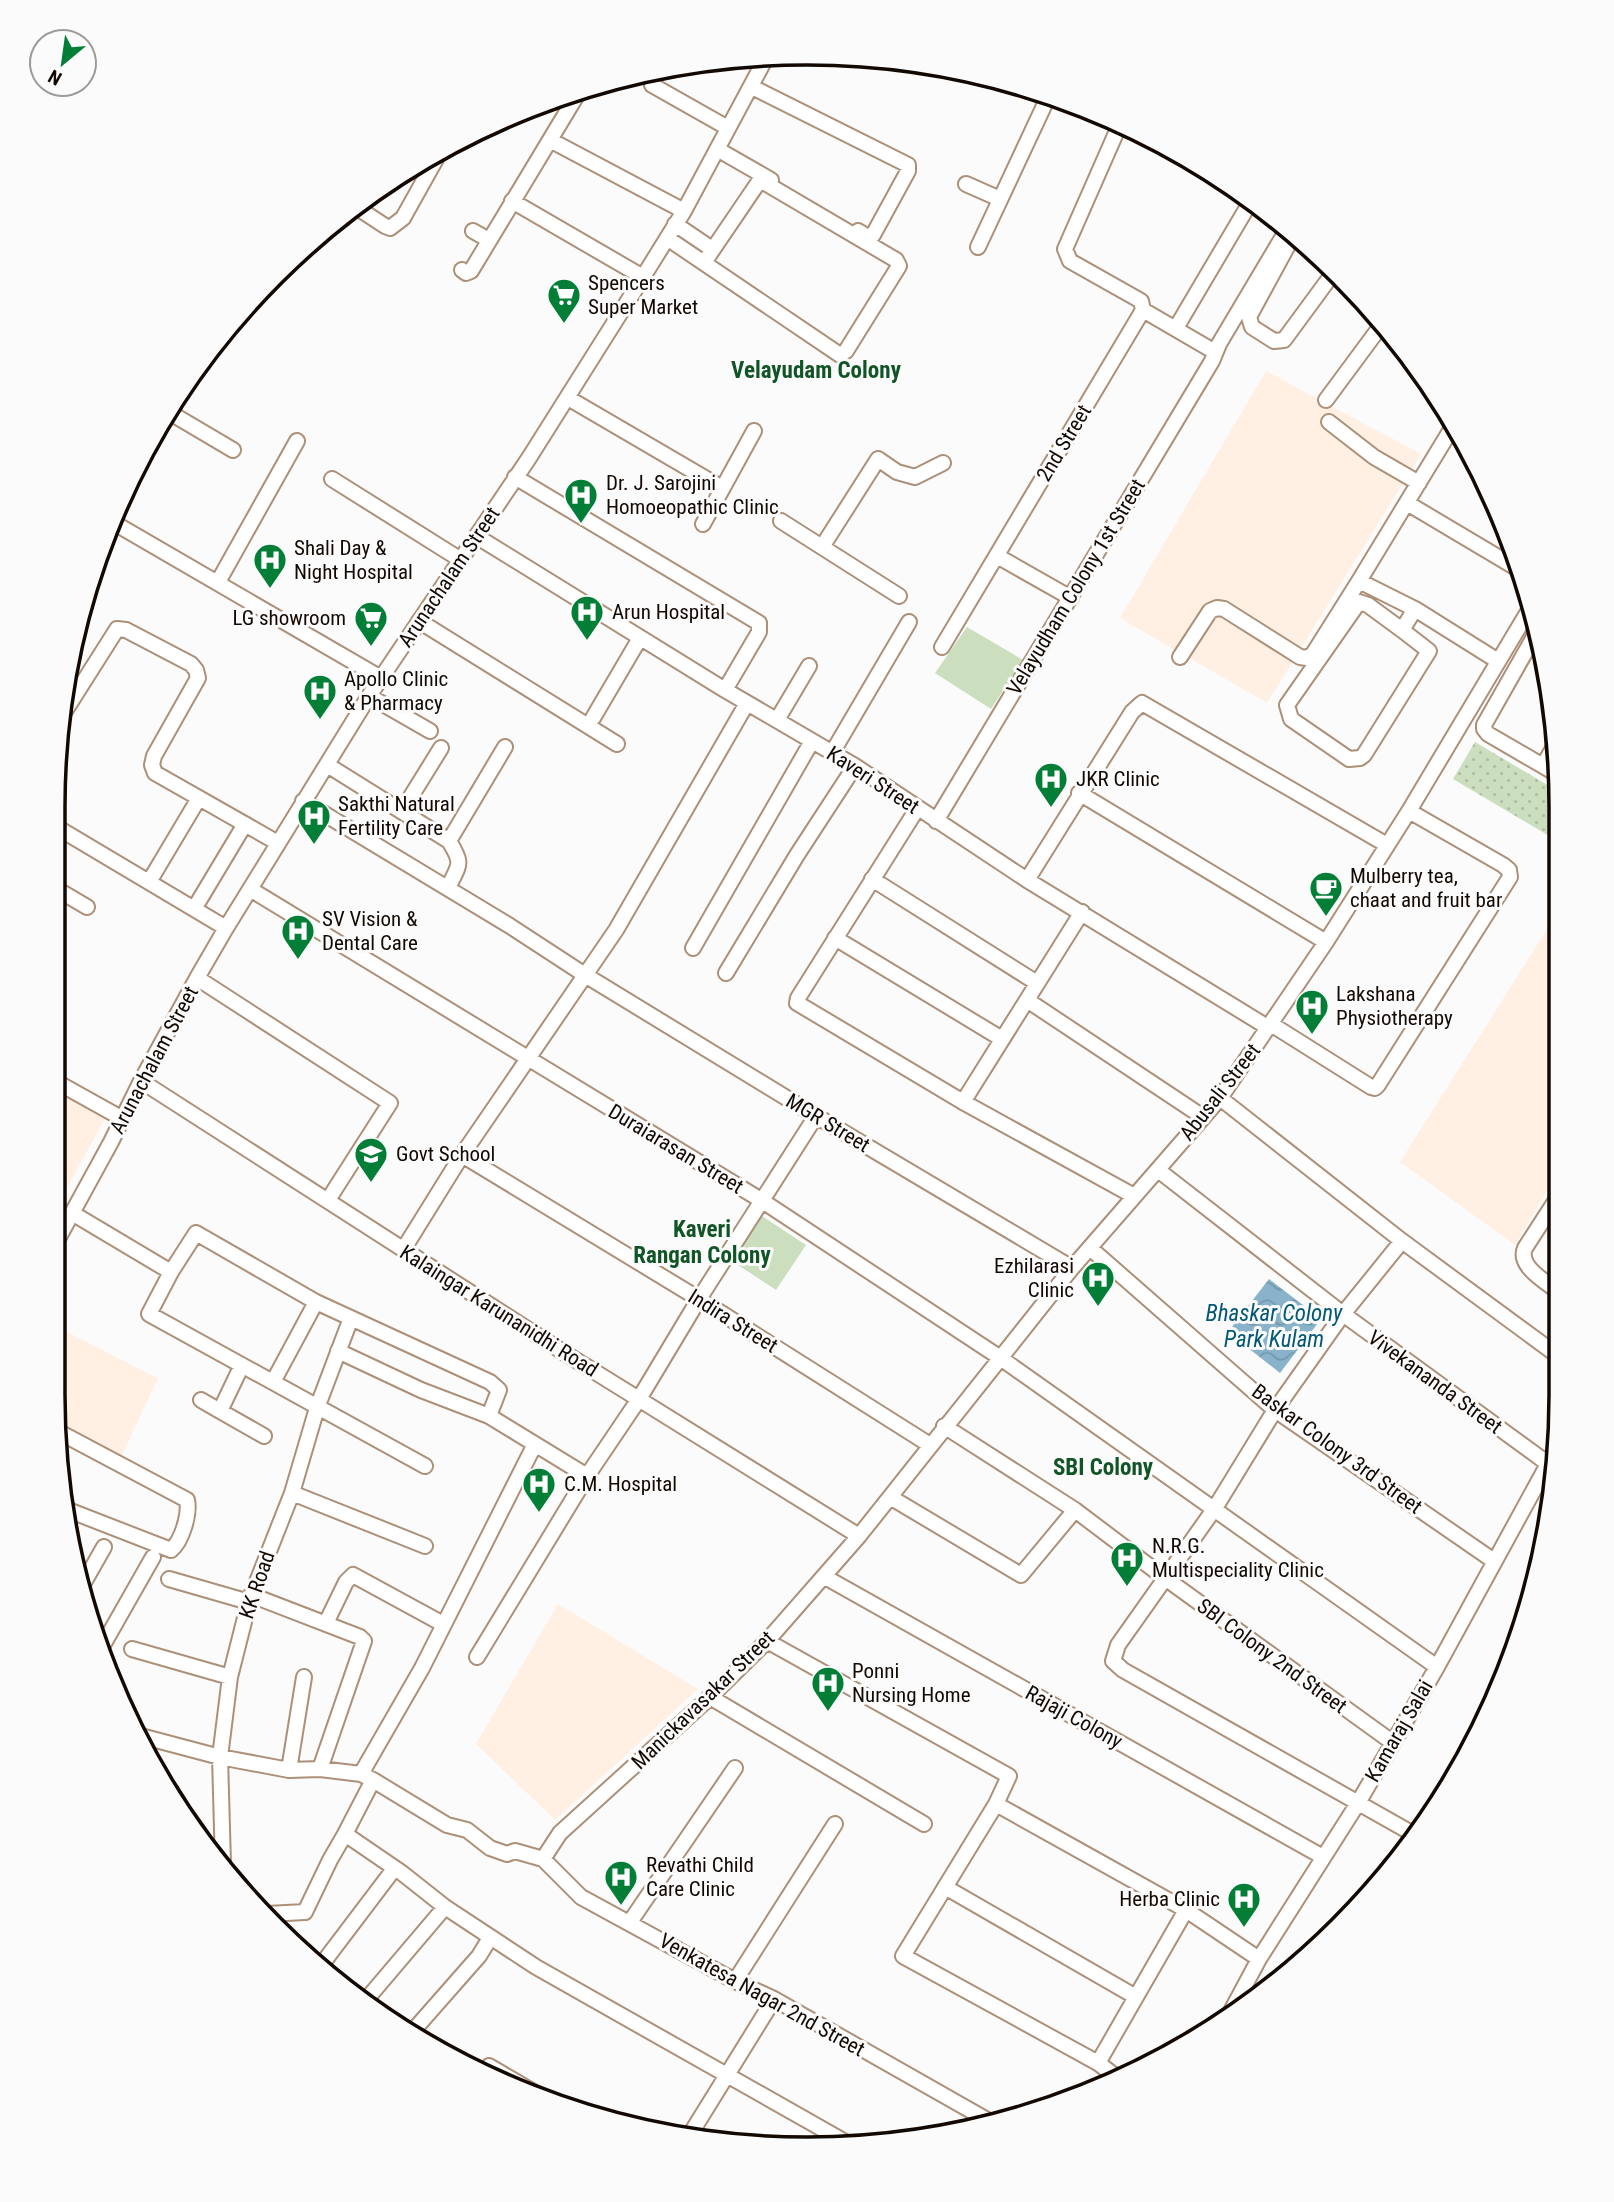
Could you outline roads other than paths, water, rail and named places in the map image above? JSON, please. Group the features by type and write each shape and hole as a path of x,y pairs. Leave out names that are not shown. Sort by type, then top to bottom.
{"street":[{"name":"Arunachalam Street","path":"65,1225 197,978 250,889 303,801 329,766 369,696 568,398 684,211 762,66"},
{"path":"652,85 728,128"},
{"path":"717,149 871,237 908,171 908,165 752,87"},
{"path":"462,271 471,271 572,103"},
{"path":"978,247 1045,104"},
{"path":"1116,132 1066,242 1065,249 1070,261 1138,298 1143,303 1143,310 1217,348"},
{"path":"550,140 684,211"},
{"path":"364,212 385,226 390,228 395,225 403,218 432,167"},
{"path":"675,224 709,255 840,355 846,351 899,266 895,260 762,180 709,255"},
{"path":"966,184 1000,199"},
{"path":"512,201 643,277"},
{"path":"1176,328 1246,209"},
{"path":"473,231 489,240"},
{"path":"667,237 709,255"},
{"name":"Velayudham Colony 1st Street","path":"936,821 1212,361 1282,238"},
{"path":"1289,243 1250,312 1248,320 1252,327 1274,341 1284,340 1329,279"},
{"name":"2nd Street","path":"942,647 1143,310"},
{"path":"1326,400 1376,331"},
{"path":"568,398 722,488"},
{"path":"176,417 233,450"},
{"path":"1329,422 1374,457 1419,483"},
{"path":"703,524 754,431"},
{"path":"1180,657 1210,611 1217,608 1224,609 1300,657 1307,658 1313,654 1449,434"},
{"path":"218,582 297,441"},
{"path":"822,547 878,459 897,472 915,477 943,463"},
{"path":"515,478 759,622 759,632 725,690"},
{"path":"332,480 461,560"},
{"path":"1407,503 1508,563"},
{"path":"781,521 899,596"},
{"path":"120,526 382,678"},
{"name":"Kaveri Street","path":"476,536 725,690 855,766 1027,880 1373,1088 1378,1085 1510,877 1509,870 1503,865 1409,811"},
{"path":"997,556 1071,598"},
{"path":"1359,581 1415,609 1498,661"},
{"path":"1359,602 1363,602 1402,630 1429,651 1364,755 1349,759 1290,719 1287,705 1359,602"},
{"path":"1402,630 1415,609"},
{"name":"Abusali Street","path":"859,1536 1072,1268 1220,1098 1326,942 1409,811 1525,617"},
{"path":"419,621 617,744"},
{"path":"832,753 909,622"},
{"path":"73,699 117,629 126,630 191,664 198,678 154,756 152,765 155,773 278,843"},
{"path":"1515,633 1530,639"},
{"path":"593,718 640,638"},
{"path":"1531,647 1484,729 1488,734 1548,769"},
{"path":"777,720 809,666"},
{"path":"369,696 430,731"},
{"path":"403,1250 462,1155 623,918 747,703"},
{"path":"1027,880 1079,793 1138,704 1142,703 1387,845"},
{"path":"693,948 812,740"},
{"path":"449,841 505,747"},
{"path":"402,811 441,748"},
{"path":"329,766 449,841 459,858 459,864 448,888"},
{"path":"726,974 797,855 855,766"},
{"path":"1079,793 1326,942"},
{"path":"149,882 200,798"},
{"name":"MGR Street","path":"303,801 816,1116 1072,1268"},
{"path":"917,809 797,1003 963,1102 1134,1196"},
{"path":"194,909 245,824"},
{"path":"65,833 226,929"},
{"path":"872,879 1037,983"},
{"name":"Duraiarasan Street","path":"250,889 761,1200 999,1357 1437,1667"},
{"path":"65,894 87,907"},
{"path":"963,1102 1082,912"},
{"path":"835,938 1002,1039"},
{"path":"197,978 390,1103 328,1200"},
{"path":"1027,1000 1203,1117"},
{"name":"Kalaingar Karunanidhi Road","path":"141,1081 403,1250 859,1536"},
{"path":"65,1087 123,1119"},
{"path":"1220,1098 1402,1241 1549,1350"},
{"path":"477,1657 587,1476 639,1399 699,1299 816,1116"},
{"name":"Indira Street","path":"462,1155 699,1299 930,1445"},
{"name":"Vivekananda Street","path":"1158,1170 1343,1314 1546,1462"},
{"path":"72,1213 170,1272"},
{"path":"1549,1219 1525,1248 1522,1256 1525,1264 1549,1284"},
{"path":"425,1466 149,1314 170,1272 196,1233 316,1302 490,1382 499,1390 489,1416"},
{"path":"1402,1241 1343,1314 1275,1410 1214,1508 1118,1645 1113,1661 1123,1670 1407,1831"},
{"name":"Baskar Colony 3rd Street","path":"1090,1248 1275,1410 1494,1561"},
{"path":"273,1382 316,1302"},
{"name":"KK Road","path":"223,1853 220,1757 230,1676 250,1598 292,1493 317,1408 351,1318"},
{"path":"338,1350 421,1390 489,1416 587,1476"},
{"path":"220,1410 242,1365"},
{"path":"201,1400 264,1436"},
{"name":"SBI Colony 2nd Street","path":"944,1426 1075,1510 1392,1742"},
{"path":"66,1436 187,1500 189,1508 177,1545 171,1550 74,1512"},
{"path":"276,1914 305,1912 345,1834 367,1777 535,1444"},
{"name":"Kamaraj Salai","path":"1238,1999 1259,1959 1358,1802 1437,1667 1546,1465"},
{"path":"292,1493 425,1546"},
{"path":"890,1497 1021,1576 1075,1510"},
{"name":"Manickavasakar Street","path":"543,1859 560,1833 710,1697 767,1641 859,1536"},
{"path":"87,1576 104,1547"},
{"path":"106,1640 153,1557"},
{"path":"326,1623 346,1582 353,1575 443,1624"},
{"name":"Rajaji Colony","path":"825,1577 1323,1857"},
{"path":"169,1579 250,1598 326,1623 364,1641 320,1769"},
{"path":"767,1641 1009,1776 996,1804 903,1956 1098,2063 1110,2072"},
{"path":"132,1649 230,1676"},
{"path":"289,1770 304,1677"},
{"path":"710,1697 924,1824"},
{"path":"151,1743 289,1770 320,1769 367,1777 447,1825 467,1830 490,1848 507,1854 514,1851 543,1859"},
{"path":"630,1922 735,1768"},
{"path":"996,1804 1186,1910 1259,1959"},
{"path":"735,1981 835,1824"},
{"path":"345,1834 489,1938 536,1968 835,2136"},
{"name":"Venkatesa Nagar 2nd Street","path":"543,1859 581,1897 735,1981 774,1999 982,2116"},
{"path":"326,1960 394,1869"},
{"path":"945,1887 1136,1997"},
{"path":"370,1995 445,1907"},
{"path":"1098,2063 1186,1910"},
{"path":"417,2026 478,1956 489,1938"},
{"path":"694,2128 774,1999"}],"water":[{"name":"Bhaskar Colony Park Kulam","path":"1269,1279 1321,1319 1280,1373 1228,1332"}],"place":[{"name":"Spencers Super Market","path":"564,325"},
{"name":"Dr. J. Sarojini Homoeopathic Clinic","path":"581,525"},
{"name":"Shali Day & Night Hospital","path":"270,590"},
{"name":"Arun Hospital","path":"587,642"},
{"name":"LG showroom","path":"371,648"},
{"name":"Apollo Clinic & Pharmacy","path":"320,721"},
{"name":"JKR Clinic","path":"1051,809"},
{"name":"Sakthi Natural Fertility Care","path":"314,846"},
{"name":"Mulberry tea, chaat and fruit bar","path":"1326,918"},
{"name":"SV Vision & Dental Care","path":"298,961"},
{"name":"Lakshana Physiotherapy","path":"1312,1036"},
{"name":"Govt School","path":"371,1184"},
{"name":"Ezhilarasi Clinic","path":"1098,1308"},
{"name":"C.M. Hospital","path":"539,1514"},
{"name":"N.R.G. Multispeciality Clinic","path":"1127,1588"},
{"name":"Ponni Nursing Home","path":"828,1713"},
{"name":"Revathi Child Care Clinic","path":"621,1907"},
{"name":"Herba Clinic","path":"1244,1929"}],"district":[{"name":"Velayudam Colony","path":"816,370"},
{"name":"Kaveri Rangan Colony","path":"702,1242"},
{"name":"SBI Colony","path":"1103,1467"}]}
